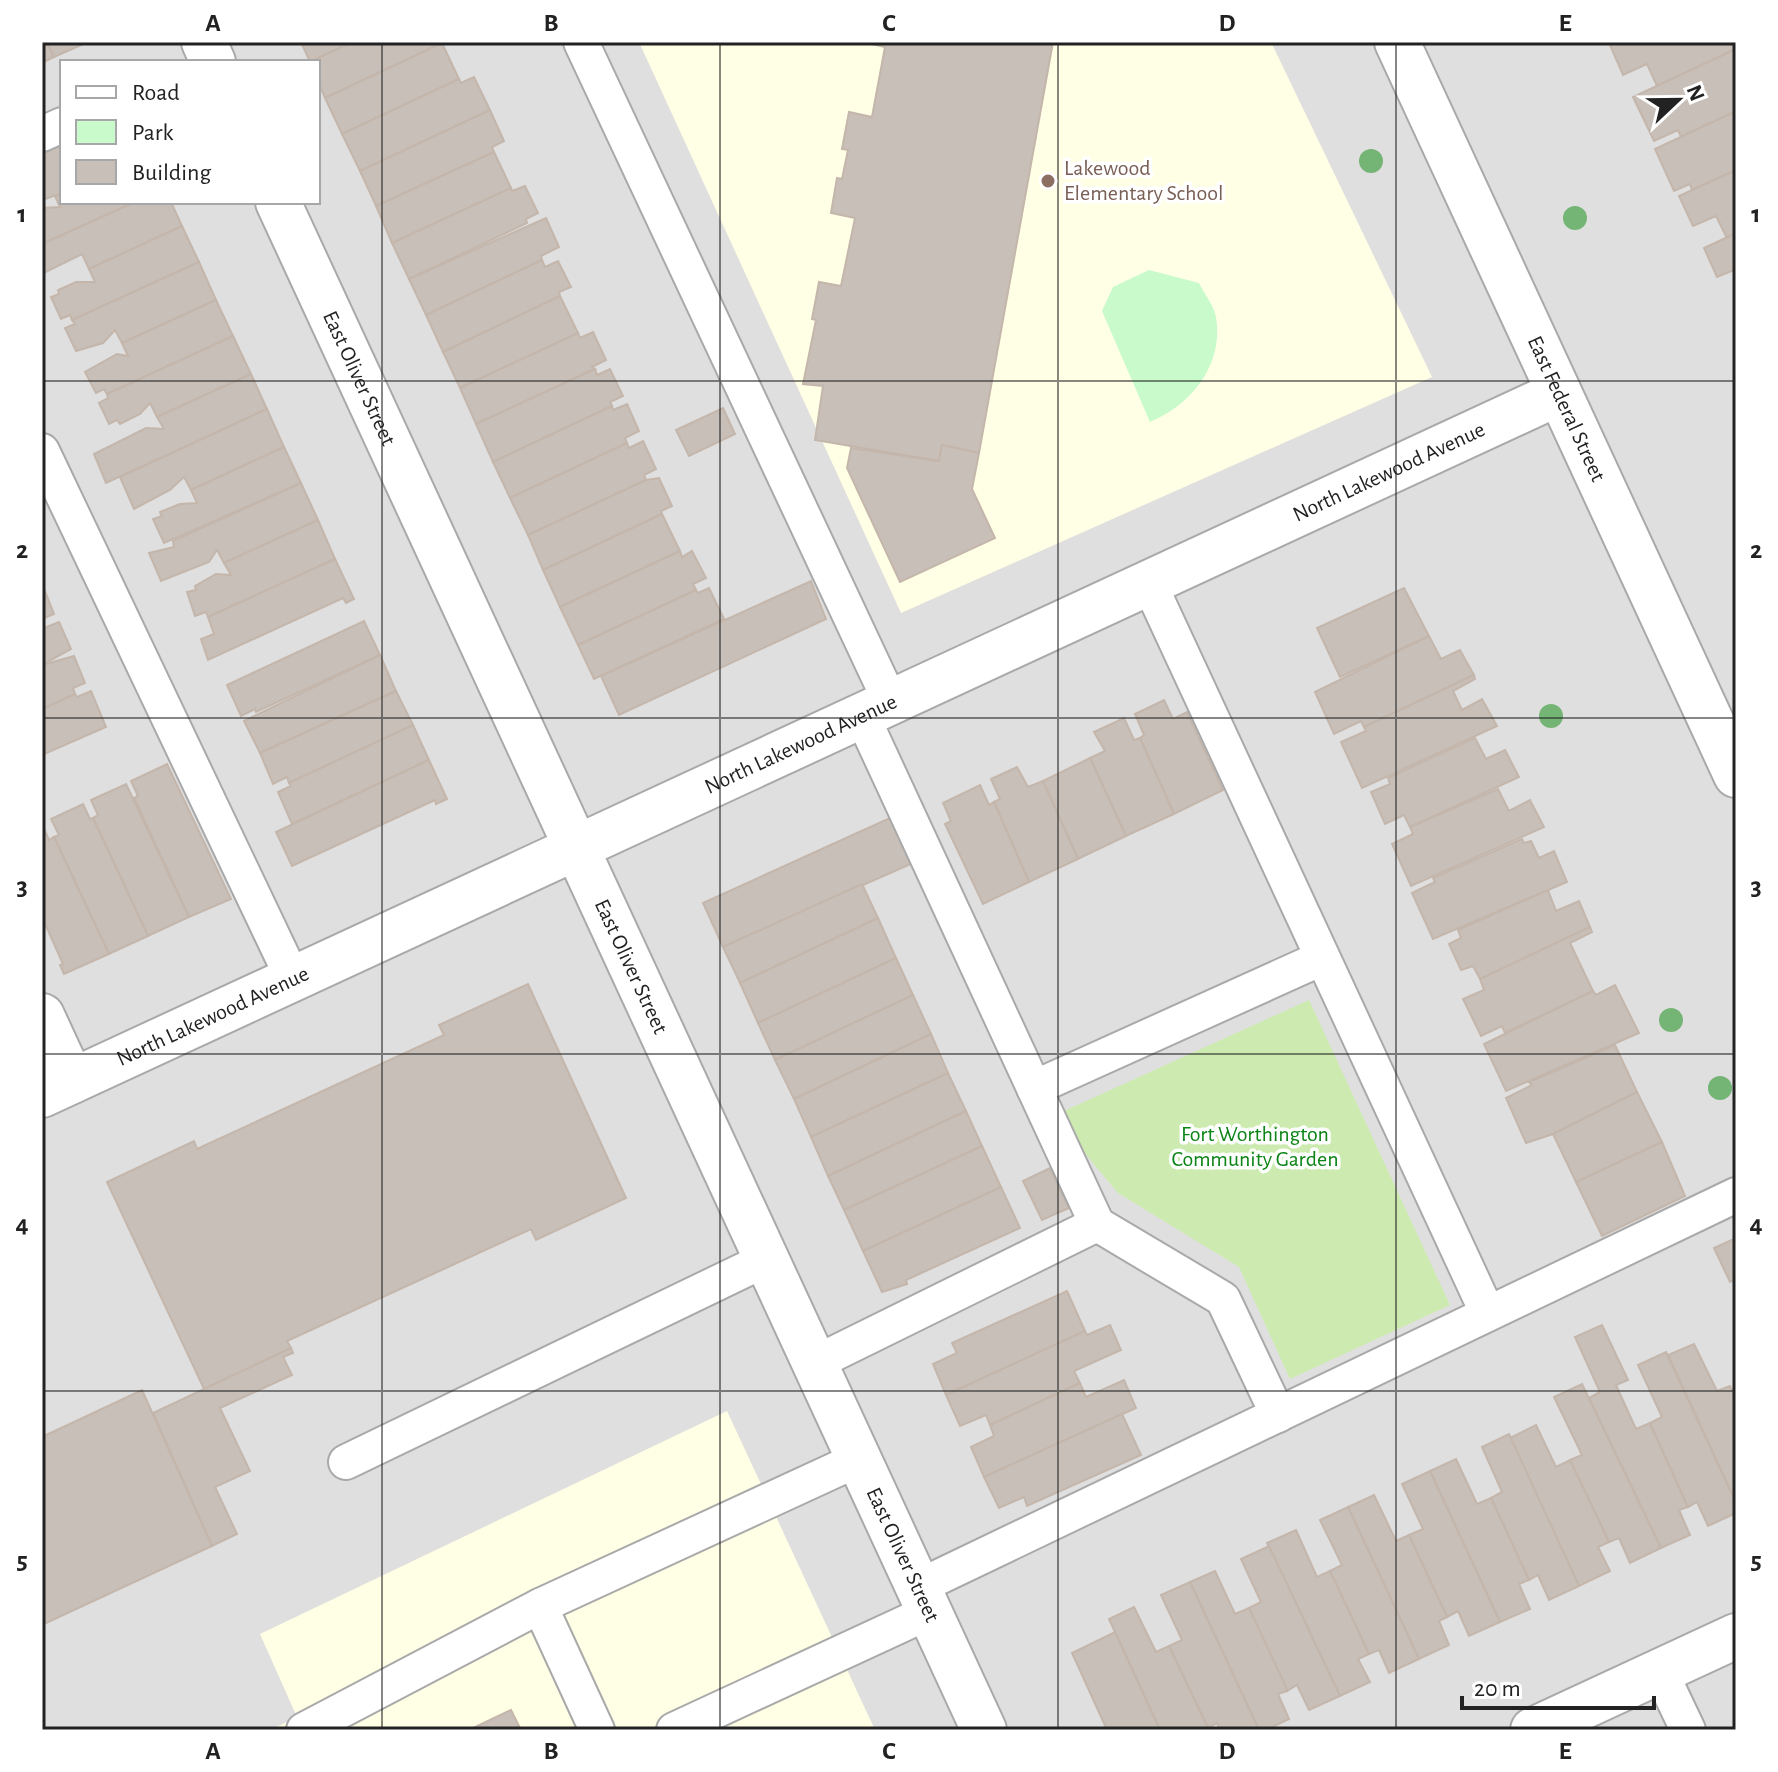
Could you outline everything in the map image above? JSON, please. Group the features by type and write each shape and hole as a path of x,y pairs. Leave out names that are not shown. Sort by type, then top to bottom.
{"street":[{"name":"East Federal Street","path":"1397,42 1736,775"},
{"name":"East Oliver Street","path":"279,204 984,1730"},
{"name":"North Lakewood Avenue","path":"57,1088 1559,393"},
{"path":"42,1016 57,1088"},
{"path":"1533,1730 1736,1636"}],"lane":[{"path":"581,42 876,709 1034,1088 1097,1224 1223,1299 1278,1415"},
{"path":"42,451 293,979"},
{"path":"1149,583 1487,1312"},
{"path":"1034,1088 1322,958"},
{"path":"674,1730 1278,1415 1736,1195"},
{"path":"815,1363 1097,1224"},
{"path":"346,1462 767,1259"},
{"path":"304,1730 540,1606 859,1459"},
{"path":"540,1606 597,1730"},
{"path":"1660,1671 1688,1730"}],"shaded area":[{"path":"42,42 1736,42 1736,1730 42,1730"},
{"path":"639,42 1271,42 1432,377 901,613"},
{"path":"727,1411 875,1730 270,1730 297,1717 260,1634"}],"green space":[{"path":"1149,270 1199,283 1215,313 1217,335 1209,367 1191,394 1165,415 1150,422 1102,311 1113,287"},
{"name":"Fort Worthington Community Garden","path":"1309,1000 1450,1305 1290,1379 1239,1267 1118,1193 1082,1150 1064,1111"}],"building":[{"path":"42,42 47,42 54,57 42,63"},
{"path":"47,42 88,42 54,57"},
{"path":"301,42 352,42 314,60 309,60"},
{"path":"352,42 442,43 325,98 320,86 320,60 314,60"},
{"path":"863,42 1053,42 979,453 942,445 939,461 815,440 823,386 803,384 816,320 812,319 819,282 841,286 855,218 831,213 837,178 842,179 848,150 842,149 849,112 872,117 885,47"},
{"path":"1616,42 1736,42 1736,49 1657,86 1647,64 1623,75 1610,45"},
{"path":"442,43 459,79 342,134 325,98"},
{"path":"1736,49 1736,111 1681,137 1678,130 1654,141 1633,97"},
{"path":"474,77 490,110 360,171 342,134 459,79 461,83"},
{"path":"490,110 504,141 492,147 494,152 376,206 360,171"},
{"path":"1736,111 1736,170 1692,190 1690,184 1674,191 1655,149"},
{"path":"60,146 60,194 42,200 42,154"},
{"path":"494,152 511,188 392,243 376,206"},
{"path":"1736,170 1736,233 1727,238 1716,216 1693,226 1679,196"},
{"path":"525,186 538,213 526,219 527,223 409,279 392,243 511,188 512,191"},
{"path":"60,194 60,204 131,204 42,244 42,208 60,207 55,196"},
{"path":"131,204 172,204 182,226 89,269 82,254 42,274 42,244"},
{"path":"546,218 559,247 541,256 542,260 426,315 409,279"},
{"path":"182,226 199,262 72,320 70,315 61,319 51,297 59,294 58,290 76,282 95,282 89,269"},
{"path":"1736,233 1736,275 1734,270 1717,277 1704,248"},
{"path":"542,260 545,267 558,261 571,287 559,292 560,296 443,352 426,315"},
{"path":"199,262 216,300 122,343 115,330 103,343 76,351 65,328 75,324 72,320"},
{"path":"560,296 578,333 460,388 443,352"},
{"path":"216,300 233,336 107,394 104,389 96,393 85,372 117,354 128,356 122,343"},
{"path":"593,332 606,360 592,367 595,369 476,424 460,388 578,333 580,338"},
{"path":"233,336 251,374 157,417 150,403 140,414 120,424 117,420 109,424 99,403 108,398 107,394"},
{"path":"595,369 597,375 610,369 623,396 610,402 612,406 493,462 476,424"},
{"path":"251,374 267,409 106,483 94,454 146,428 164,429 157,417"},
{"path":"627,404 639,431 625,438 627,443 510,498 493,462 612,406 613,410"},
{"path":"723,408 735,434 689,456 676,430"},
{"path":"267,409 284,447 191,490 184,477 170,490 134,509 120,477"},
{"path":"643,441 656,469 644,475 646,480 528,535 510,498 627,443 629,448"},
{"path":"942,445 979,453 972,489 995,538 900,582 847,468 851,448 939,461"},
{"path":"284,447 301,483 164,543 153,519 162,516 160,512 180,504 197,503 191,490"},
{"path":"659,478 672,506 661,511 662,514 543,570 528,535 646,480"},
{"path":"301,483 318,520 224,563 217,550 209,562 161,581 149,553 174,547 173,541"},
{"path":"662,514 680,551 560,607 543,570"},
{"path":"318,520 335,559 208,617 206,612 195,616 187,592 196,590 195,586 216,574 231,575 224,563"},
{"path":"680,551 682,557 692,551 706,578 693,584 696,590 578,645 560,607"},
{"path":"335,559 354,599 346,603 343,598 208,660 201,639 214,634 208,617"},
{"path":"811,581 826,619 619,715 601,676"},
{"path":"42,586 54,614 42,619"},
{"path":"709,588 724,619 594,679 578,645 696,590 698,593"},
{"path":"1404,588 1429,636 1340,677 1317,628"},
{"path":"364,621 380,655 241,716 227,685"},
{"path":"59,622 71,649 42,665 42,625 44,628"},
{"path":"1429,636 1441,659 1460,650 1474,675 1364,727 1361,721 1334,734 1315,692"},
{"path":"380,655 396,691 260,753 244,721"},
{"path":"74,656 85,683 73,688 75,694 42,709 42,665"},
{"path":"1474,675 1475,679 1453,691 1462,710 1482,699 1497,726 1362,788 1341,742 1366,731 1364,727"},
{"path":"91,691 106,727 42,755 42,709 75,694 77,697"},
{"path":"396,691 413,725 289,783 287,777 273,784 260,753"},
{"path":"1164,700 1173,719 1187,712 1223,790 1174,814 1140,738 1144,735 1135,714"},
{"path":"1124,718 1134,740 1140,738 1174,814 1126,836 1090,758 1105,751 1094,732"},
{"path":"413,725 429,760 292,824 278,792 291,786 289,783"},
{"path":"1475,738 1486,759 1505,750 1519,777 1410,827 1404,815 1385,824 1371,792 1390,784 1388,778"},
{"path":"1090,758 1126,836 1078,859 1043,781"},
{"path":"429,760 447,799 436,804 435,800 292,866 276,832"},
{"path":"167,764 231,899 189,917 134,798 138,796 131,781"},
{"path":"1017,767 1028,787 1043,781 1078,859 1029,882 994,802 1000,799 991,779"},
{"path":"126,784 189,917 148,936 93,818 98,815 91,800"},
{"path":"980,785 989,805 994,802 1029,882 983,904 945,824 951,821 943,803"},
{"path":"1498,789 1509,811 1530,800 1544,827 1411,886 1392,844 1413,834 1410,827"},
{"path":"83,804 90,819 93,818 148,936 109,954 54,837 59,835 51,819"},
{"path":"892,817 913,863 723,947 703,903"},
{"path":"42,824 49,840 54,837 109,954 64,974 60,965 63,964 42,917"},
{"path":"1522,839 1524,843 1531,841 1539,858 1554,851 1567,882 1433,939 1412,893 1435,882 1433,878"},
{"path":"862,884 878,918 740,983 723,947"},
{"path":"1548,890 1556,911 1579,901 1590,927 1480,979 1473,966 1461,970 1449,944 1461,938 1458,930"},
{"path":"878,918 896,958 758,1023 740,983"},
{"path":"1590,927 1592,932 1570,943 1593,991 1505,1033 1502,1026 1481,1036 1463,999 1484,990 1480,979"},
{"path":"896,958 913,995 775,1060 758,1023"},
{"path":"528,984 626,1198 536,1240 531,1229 287,1341 291,1348 204,1389 107,1182 194,1141 197,1149 444,1035 439,1025"},
{"path":"1615,985 1639,1033 1506,1091 1484,1044 1593,991 1596,995"},
{"path":"913,995 931,1034 794,1099 775,1060"},
{"path":"931,1034 948,1073 811,1137 794,1099"},
{"path":"1615,1045 1637,1092 1553,1134 1526,1143 1506,1098 1532,1085 1529,1082"},
{"path":"948,1073 966,1111 828,1176 811,1137"},
{"path":"1637,1092 1662,1142 1576,1182 1553,1134"},
{"path":"966,1111 982,1146 844,1210 828,1176"},
{"path":"1662,1142 1685,1196 1602,1236 1576,1182"},
{"path":"982,1146 1001,1187 863,1251 844,1210"},
{"path":"1050,1168 1069,1208 1042,1220 1023,1181"},
{"path":"1001,1187 1020,1228 906,1280 907,1284 882,1292 863,1251"},
{"path":"1736,1238 1736,1279 1730,1282 1714,1248"},
{"path":"1067,1291 1085,1331 946,1395 933,1364 957,1353 952,1343"},
{"path":"1110,1325 1121,1350 1074,1371 1080,1383 990,1425 986,1415 960,1426 946,1395 1085,1331 1087,1335"},
{"path":"1602,1325 1628,1380 1616,1385 1636,1429 1650,1423 1688,1507 1679,1510 1690,1535 1661,1548 1589,1398 1600,1392 1575,1337"},
{"path":"1694,1344 1717,1391 1730,1386 1736,1400 1736,1503 1668,1355"},
{"path":"291,1348 293,1353 283,1357 292,1375 220,1408 250,1471 215,1487 237,1534 212,1546 153,1413"},
{"path":"1666,1352 1736,1503 1736,1513 1708,1526 1697,1502 1688,1507 1650,1423 1662,1417 1638,1365"},
{"path":"1124,1380 1136,1408 984,1477 971,1447 994,1436 990,1425 1080,1383 1086,1397"},
{"path":"1582,1384 1661,1548 1630,1563 1619,1538 1609,1542 1570,1460 1582,1455 1554,1397"},
{"path":"142,1390 212,1546 42,1625 42,1437"},
{"path":"1122,1414 1141,1455 1027,1506 1024,1497 999,1508 984,1477"},
{"path":"1536,1425 1556,1467 1570,1460 1609,1542 1598,1547 1610,1571 1579,1586 1510,1438"},
{"path":"1509,1434 1579,1586 1549,1600 1538,1575 1529,1580 1491,1498 1502,1492 1482,1447"},
{"path":"1456,1459 1477,1504 1491,1498 1529,1580 1519,1584 1530,1609 1500,1622 1430,1471"},
{"path":"1430,1471 1500,1622 1469,1636 1458,1611 1447,1617 1409,1535 1423,1529 1402,1484"},
{"path":"1374,1495 1396,1541 1409,1535 1447,1617 1439,1621 1449,1645 1419,1659 1348,1507"},
{"path":"1348,1507 1419,1659 1389,1673 1379,1650 1369,1654 1330,1571 1342,1565 1320,1520"},
{"path":"1296,1530 1317,1577 1330,1571 1369,1654 1358,1659 1370,1682 1340,1696 1267,1543"},
{"path":"1269,1546 1340,1696 1309,1710 1297,1685 1287,1691 1249,1608 1261,1602 1241,1559"},
{"path":"1215,1571 1235,1614 1249,1608 1286,1687 1287,1691 1278,1694 1289,1719 1266,1730 1259,1730 1190,1582"},
{"path":"1190,1582 1259,1730 1220,1730 1217,1723 1208,1728 1169,1646 1182,1640 1161,1595"},
{"path":"1134,1607 1156,1652 1169,1646 1208,1728 1160,1730 1109,1619"},
{"path":"1115,1632 1160,1730 1107,1730 1072,1653"},
{"path":"511,1710 521,1730 469,1730"}],"place":[{"name":"Lakewood Elementary School","path":"1048,181"}]}
